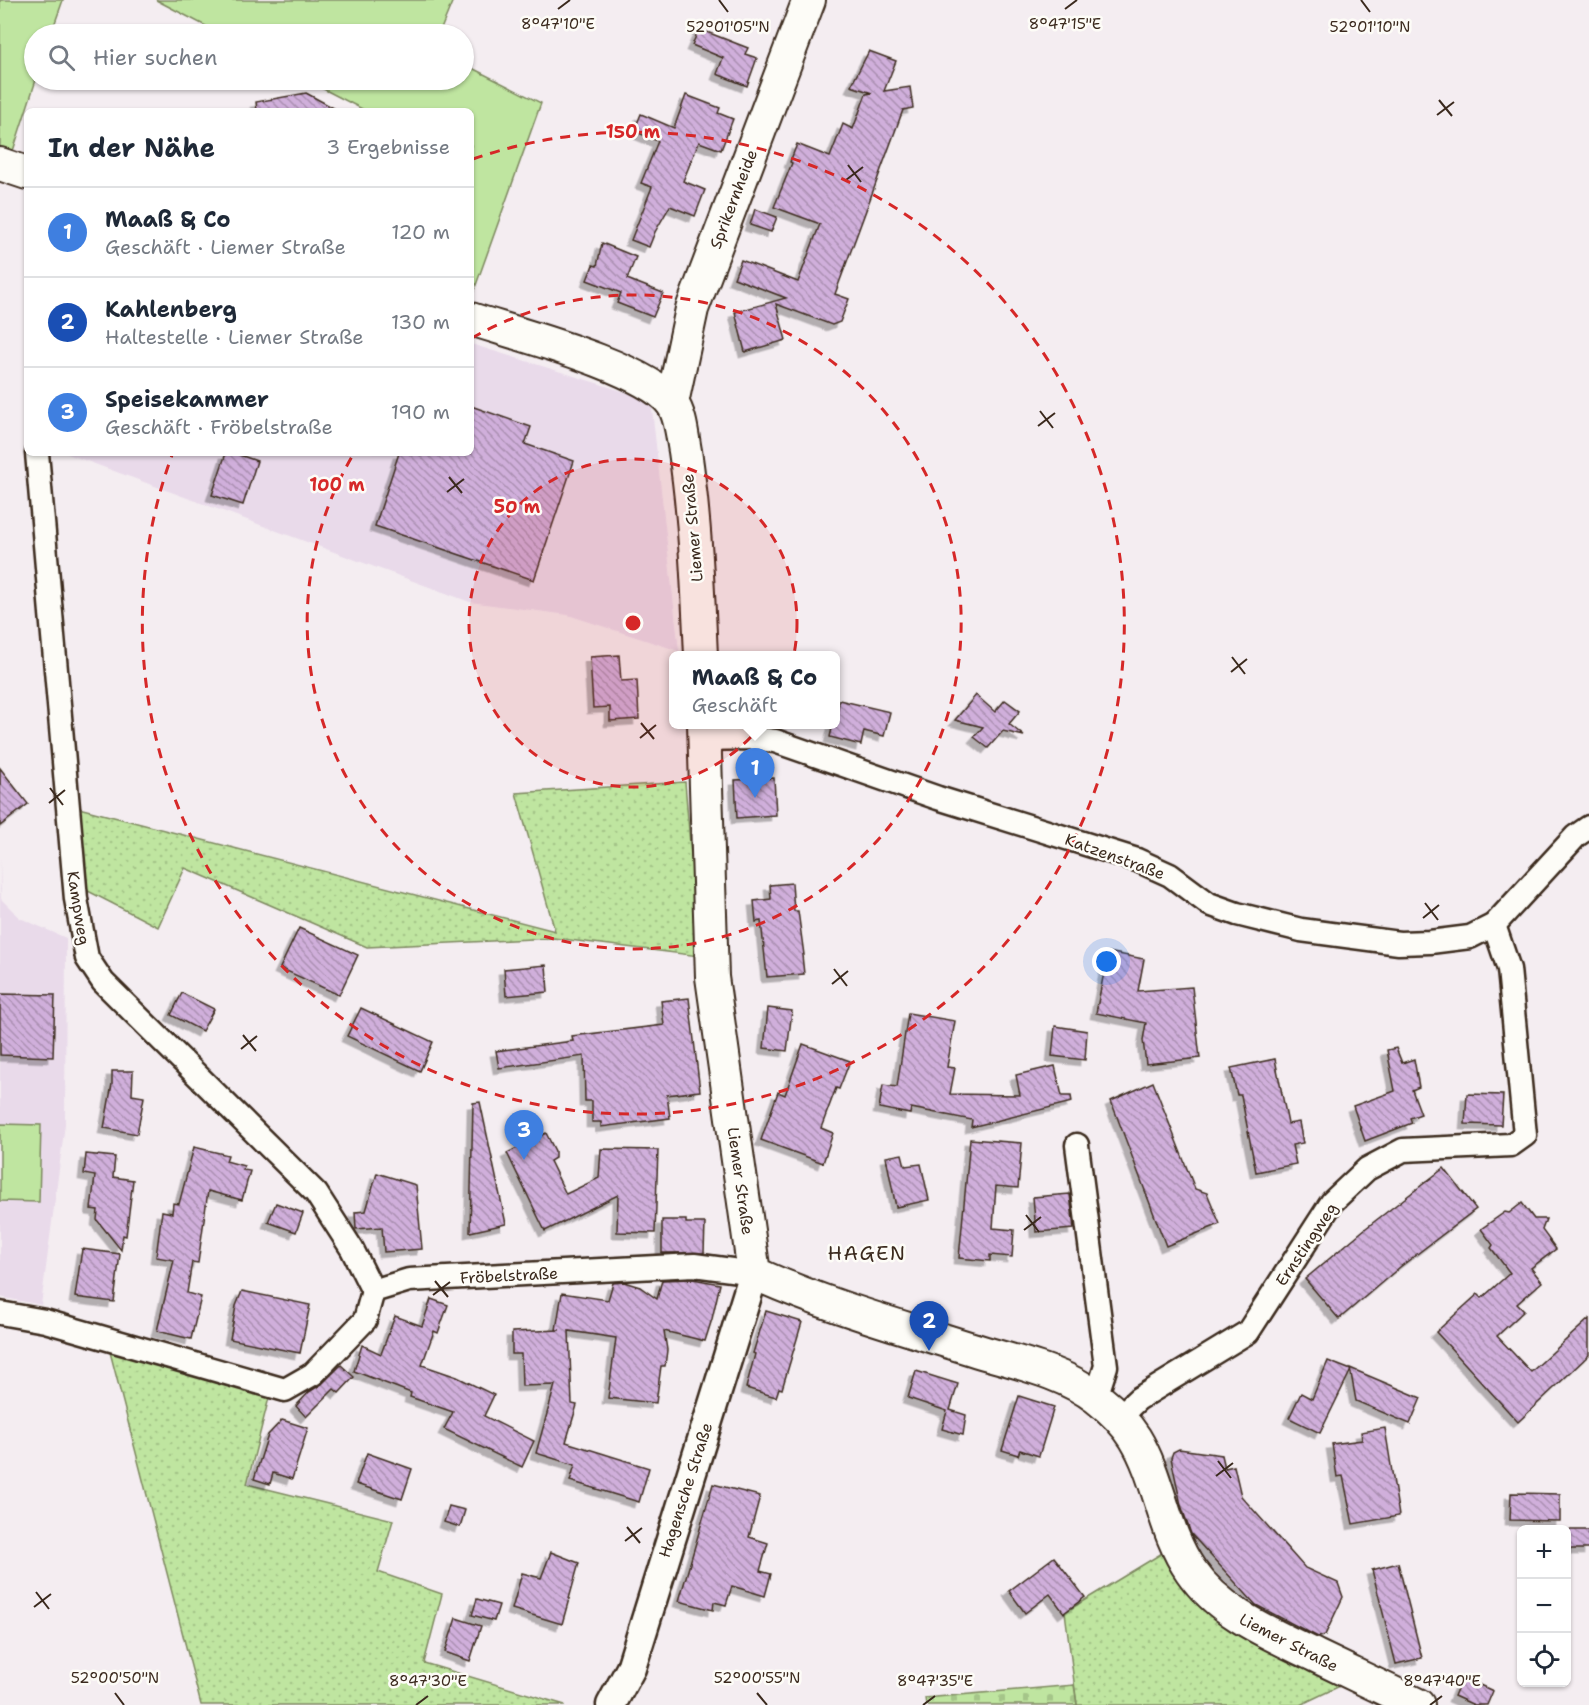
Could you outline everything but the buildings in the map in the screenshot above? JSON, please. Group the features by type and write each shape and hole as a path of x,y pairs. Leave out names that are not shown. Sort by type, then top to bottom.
{"main road":[{"name":"Sprikernheide","path":"672,403 692,309 809,0"},
{"path":"0,164 24,172"},
{"path":"474,320 600,361 650,384 672,403"},
{"name":"Liemer Straße","path":"672,403 681,425 690,486 701,651"},
{"name":"Liemer Straße","path":"704,732 712,977 754,1273 783,1286 891,1323 1050,1373 1081,1387 1107,1407 1134,1437 1146,1460 1175,1541 1190,1569 1209,1594 1233,1613 1259,1628 1418,1705"}],"street":[{"name":"Kampweg","path":"36,456 68,830 76,899 87,958 103,982 316,1193 352,1249 374,1291"},
{"name":"Katzenstraße","path":"704,732 775,741 938,798 1137,860 1170,875 1209,904 1237,914 1301,930 1398,943 1430,942 1470,936 1494,925 1576,836 1589,826"},
{"name":"Ernstingweg","path":"1107,1407 1138,1399 1248,1332 1332,1202 1367,1169 1403,1150 1511,1145 1526,1135 1509,969 1494,925"},
{"path":"1077,1145 1106,1366 1107,1407"},
{"name":"Fröbelstraße","path":"374,1291 409,1280 694,1265 754,1273"},
{"name":"Hagensche Straße","path":"611,1705 631,1668 754,1273"},
{"path":"0,1313 45,1321 285,1390 313,1374 365,1320 374,1291"}],"shaded area":[{"path":"474,345 651,400 679,651 568,615 470,602 73,456 474,456"},
{"path":"0,857 1,899 20,918 66,938 65,1124 41,1305 0,1297"}],"green space":[{"path":"0,0 63,0 55,24 24,24 24,90 33,90 27,108 24,108 24,117 12,154 0,151"},
{"path":"156,0 453,0 443,24 202,24"},
{"path":"474,69 541,103 474,291 474,108 360,108 325,90 474,90"},
{"path":"685,782 699,956 553,938 367,947 185,868 158,927 86,890 75,807 555,931 516,793"},
{"path":"0,1124 41,1125 39,1202 0,1201"},
{"path":"109,1348 273,1382 247,1484 393,1520 378,1572 442,1594 424,1663 565,1705 201,1705"},
{"path":"1164,1552 1344,1684 1300,1705 1077,1705 1065,1612"},
{"path":"1074,1685 1077,1705 926,1705 925,1698"}],"place":[{"name":"Maaß & Co","path":"755,798"},
{"name":"Speisekammer","path":"524,1160"},
{"name":"Kahlenberg","path":"929,1351"}],"district":[{"name":"HAGEN","path":"867,1253"}]}
